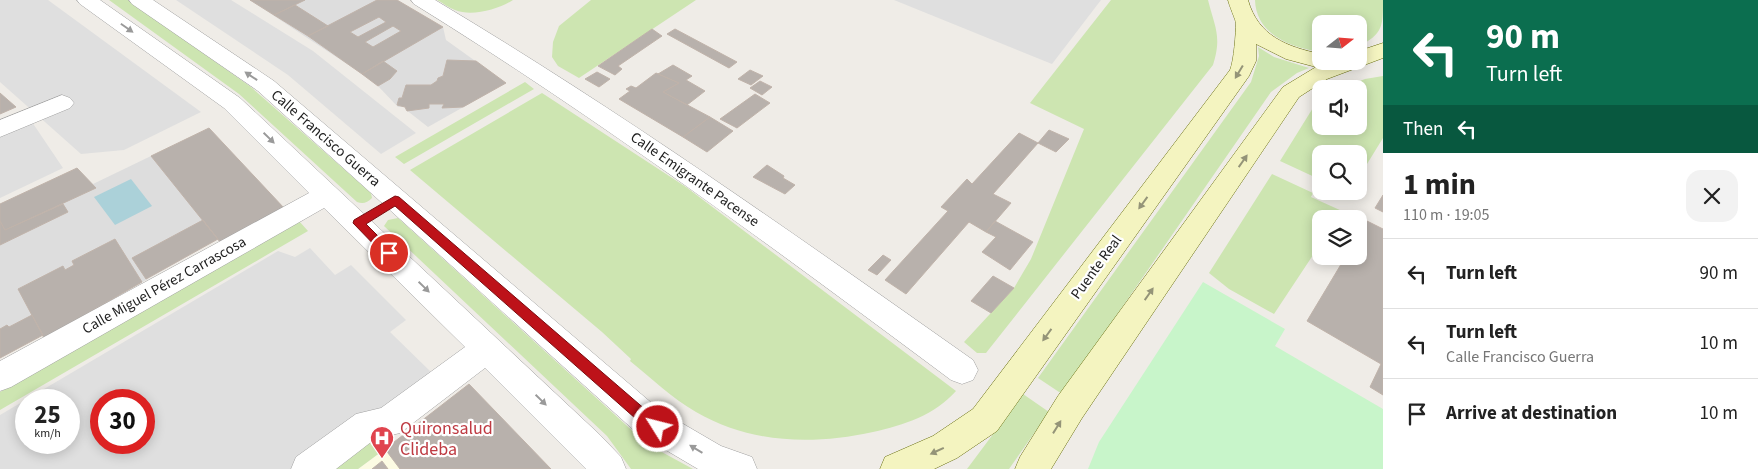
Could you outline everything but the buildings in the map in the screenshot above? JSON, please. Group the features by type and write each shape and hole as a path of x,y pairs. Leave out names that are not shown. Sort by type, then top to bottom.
{"main road":[{"name":"Puente Real","path":"1242,13 1265,40 1297,56 1312,58"},
{"name":"Puente Real","path":"897,469 945,447 985,420 1241,71 1244,61 1242,13"},
{"path":"1368,54 1383,50"},
{"path":"1032,469 1070,407 1291,92 1325,70"}],"street":[{"path":"87,0 232,102 488,348 609,469"},
{"name":"Calle Francisco Guerra","path":"138,0 266,86 649,422 711,458 740,469"},
{"name":"Calle Emigrante Pacense","path":"421,0 548,78 696,179 962,370"},
{"path":"0,130 62,103"},
{"name":"Calle Miguel Pérez Carrascosa","path":"0,377 328,194"},
{"path":"358,223 395,200"},
{"path":"308,469 368,425 388,422 488,348"}],"shaded area":[{"path":"0,0 48,0 201,112 124,150 81,154 0,82"},
{"path":"176,0 231,0 313,51 416,133 381,154 288,75"},
{"path":"250,0 397,0 443,27 446,40 506,83 428,127 405,109 405,107 398,107 378,86 362,74"},
{"path":"894,0 1101,0 1052,64"},
{"path":"32,122 63,168 0,198 0,136"},
{"path":"209,128 284,208 218,239 44,338 43,335 0,358 0,204 77,168 93,184"},
{"path":"310,248 335,275 351,265 406,320 390,332 432,373 299,469 0,469 0,415 15,406 15,454 80,454 80,389 44,389 278,251 295,257"},
{"name":"Quironsalud Clideba","path":"385,449 400,469 358,469"}],"green space":[{"path":"109,0 128,0 251,87 371,193 372,198 365,203 357,202 239,94"},
{"path":"437,0 513,0 493,9 469,13 453,9"},
{"path":"591,0 696,0 579,78 558,66 552,57 553,42 559,26"},
{"path":"1111,0 1208,0 1217,39 1213,65 986,353 977,353 964,342 1014,288 1031,259 1084,129 1030,103"},
{"path":"1255,0 1383,0 1382,23 1377,33 1368,41 1368,15 1312,15 1312,50 1277,38 1262,22 1257,12"},
{"path":"1258,47 1274,57 1309,68 1297,73 1271,92 1062,394 1038,378 1251,82 1259,56"},
{"path":"1383,76 1383,138 1367,164 1367,145 1312,145 1312,176 1280,161 1312,109 1312,135 1367,135 1367,80 1362,80"},
{"path":"525,82 534,89 404,164 395,157"},
{"path":"542,93 686,187 956,391 939,407 929,413 896,426 850,436 805,440 760,436 738,430 717,423 679,401 630,361 631,359 602,332 410,170"},
{"path":"1272,174 1312,193 1312,200 1318,200 1340,210 1312,210 1312,257 1274,314 1229,289 1209,273"},
{"path":"398,218 647,444 693,469 631,469 607,436 384,226 388,220"},
{"path":"299,221 308,231 36,389 15,389 15,401 0,410 0,392"},
{"path":"1203,282 1285,329 1275,346 1383,409 1383,469 1088,469 1099,442"},
{"path":"1023,394 1049,412 1009,469 967,469"},
{"path":"370,429 385,449 358,469 316,469"}],"water":[{"path":"131,179 152,206 115,225 94,197"}],"place":[{"name":"Quironsalud Clideba","path":"382,459"}],"route":[{"path":"389,253 358,223 395,200 649,422 658,427"}]}
